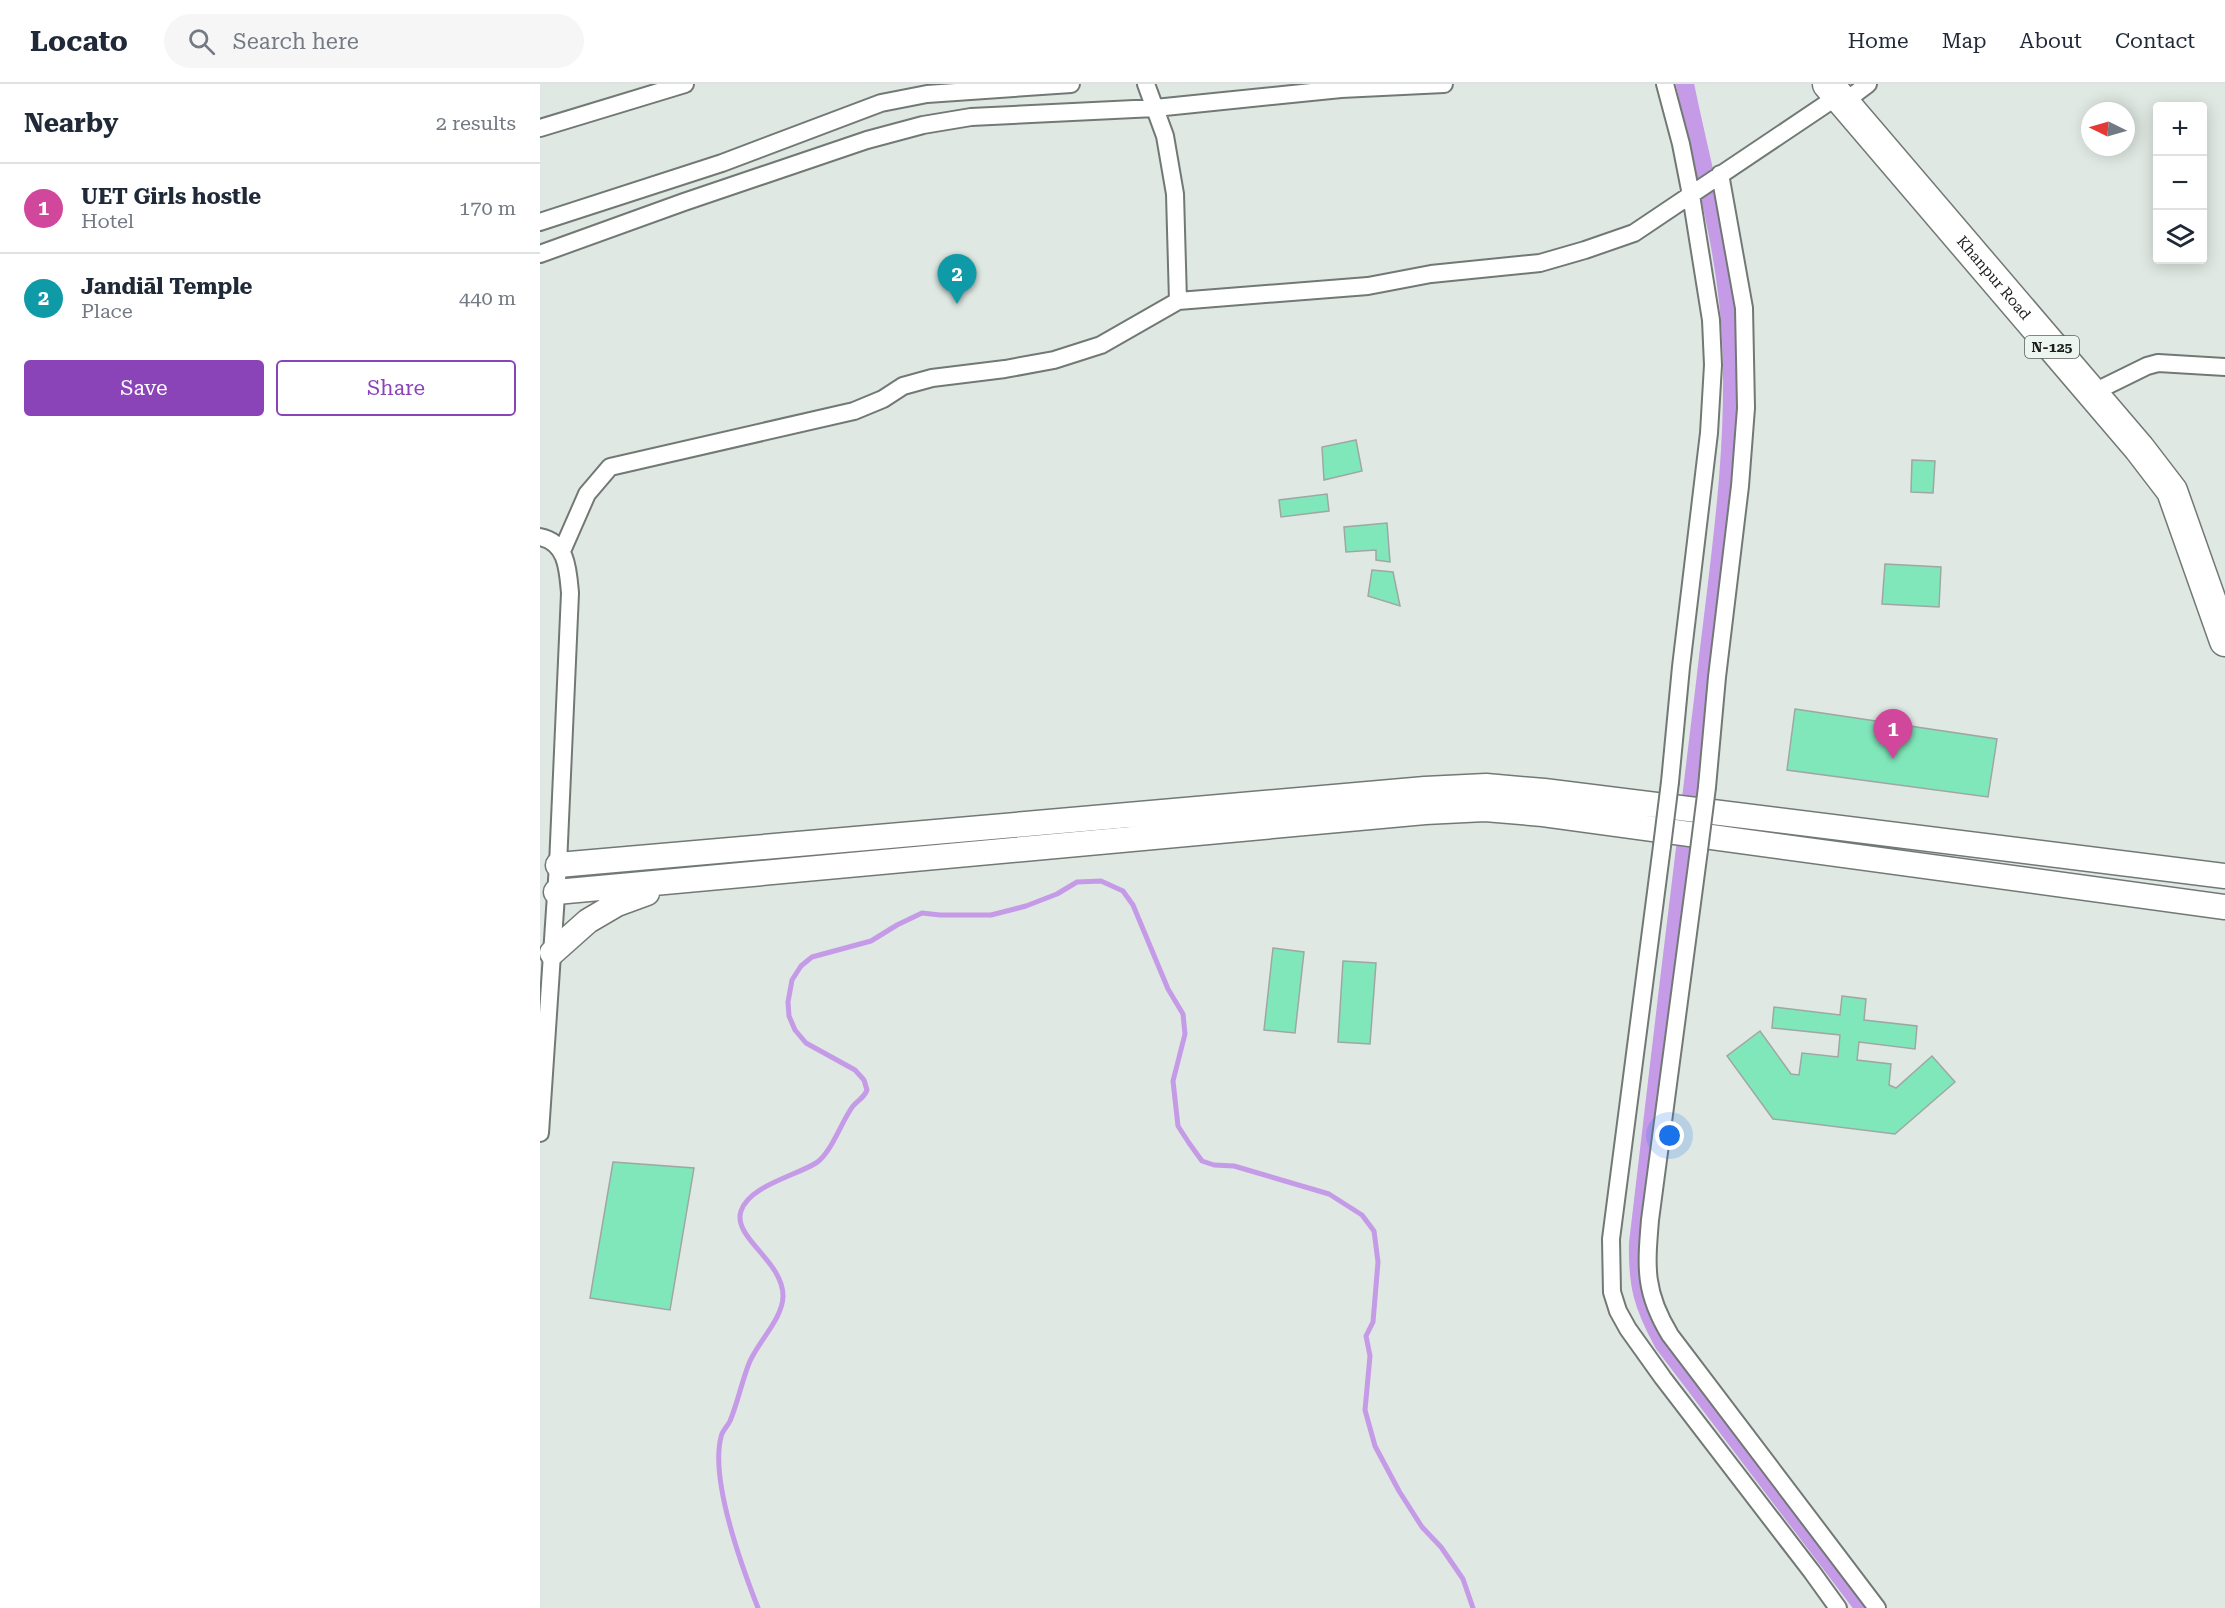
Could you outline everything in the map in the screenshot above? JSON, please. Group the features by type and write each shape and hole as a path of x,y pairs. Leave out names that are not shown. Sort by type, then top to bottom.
{"highway":[{"name":"Khanpur Road","path":"1836,94 2139,448 2172,491 2225,641"}],"street":[{"path":"540,128 686,84"},
{"path":"540,222 722,163 881,103 927,94 1071,84"},
{"path":"540,254 856,143 923,125 1150,95 1444,84"},
{"path":"1665,84 1681,144 1706,184 1744,308 1746,408 1740,486 1717,677 1707,787 1650,1220 1647,1275 1655,1308 1670,1335 1877,1608"},
{"path":"562,551 587,494 610,467 854,411 883,399 903,386 932,378 1054,360 1101,345 1178,301 1368,286 1431,274 1540,263 1585,250 1634,233 1836,94 1868,84"},
{"path":"1150,95 1165,136 1175,194 1178,301"},
{"path":"1706,184 1713,365 1709,433 1681,667 1670,782 1611,1239 1612,1292 1623,1320 1657,1370 1838,1608"},
{"path":"2092,393 2147,366 2158,363 2225,367"},
{"path":"540,537 549,539 562,551 568,567 570,593 558,865 543,1035 540,1132"},
{"path":"558,865 1425,789 1486,786 1544,791 2225,876"},
{"path":"556,892 1414,813 1485,809 1542,814 2225,907"},
{"path":"552,953 588,921 617,904 671,883"}],"building":[{"path":"1356,440 1362,471 1324,480 1322,447"},
{"path":"1912,460 1935,461 1933,493 1911,492"},
{"path":"1327,494 1329,511 1281,517 1279,500"},
{"path":"1387,523 1390,562 1376,560 1376,550 1346,552 1344,527"},
{"path":"1885,564 1941,567 1939,607 1882,604"},
{"path":"1372,570 1393,572 1400,606 1368,596"},
{"path":"1795,709 1997,739 1988,797 1787,770"},
{"path":"1273,948 1304,952 1295,1033 1264,1030"},
{"path":"1343,961 1376,963 1370,1044 1338,1042"},
{"path":"1842,996 1866,999 1864,1020 1917,1026 1915,1049 1859,1042 1857,1060 1891,1064 1889,1085 1896,1088 1932,1056 1955,1082 1895,1134 1773,1119 1727,1056 1760,1031 1791,1074 1799,1075 1802,1053 1838,1057 1840,1035 1772,1028 1774,1007 1840,1015"},
{"path":"613,1162 694,1168 670,1310 590,1298"}],"waterway":[{"path":"1685,84 1725,274 1731,338 1731,425 1721,554 1638,1243 1640,1284 1646,1306 1663,1343 1864,1608"},
{"path":"758,1608 729,1523 720,1476 719,1455 722,1435 733,1414 750,1361 779,1313 783,1297 776,1272 744,1231 740,1221 741,1211 746,1202 763,1188 821,1159 849,1112 867,1090 864,1080 855,1070 806,1043 795,1030 789,1016 788,1002 792,980 801,966 812,957 871,941 922,913 991,915 1026,906 1057,894 1077,882 1101,881 1123,891 1133,905 1168,989 1183,1014 1185,1034 1173,1081 1178,1126 1202,1161 1214,1165 1234,1166 1329,1194 1362,1215 1374,1231 1378,1262 1373,1322 1366,1336 1370,1356 1365,1410 1375,1446 1399,1491 1422,1527 1441,1547 1463,1579 1473,1608"}],"place":[{"name":"Jandiāl Temple","path":"957,304"},
{"name":"UET Girls hostle","path":"1893,759"}]}
